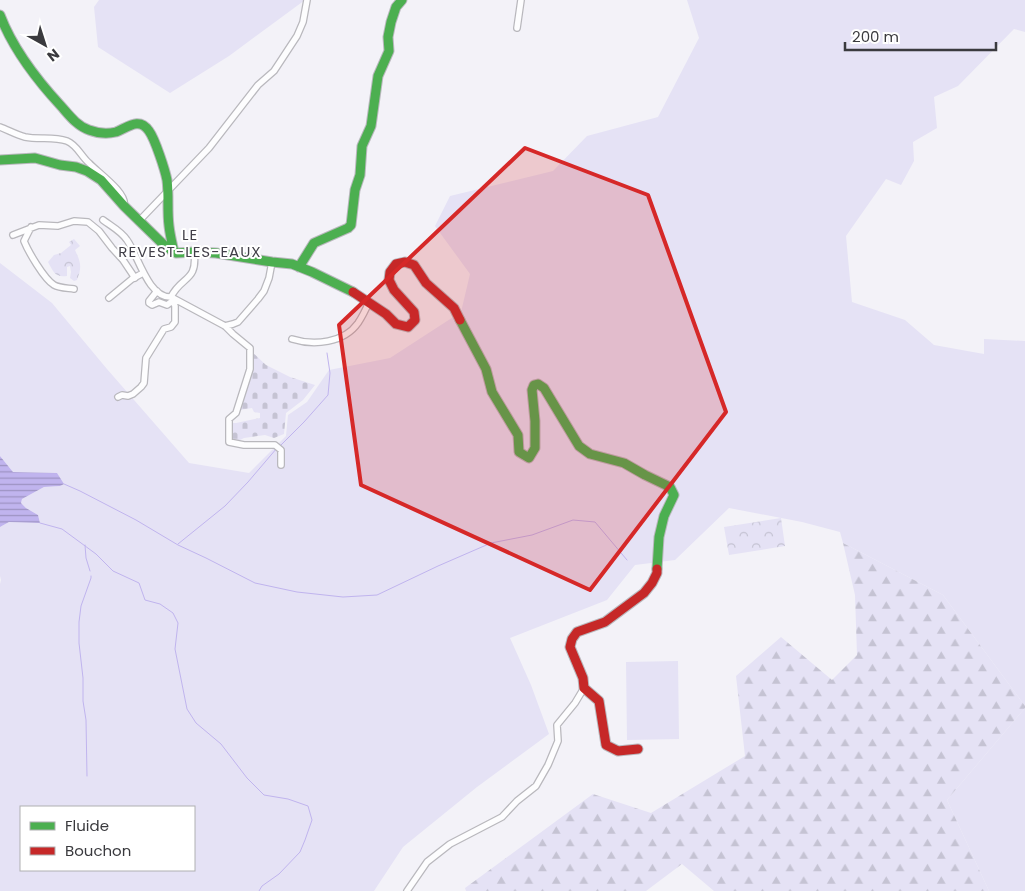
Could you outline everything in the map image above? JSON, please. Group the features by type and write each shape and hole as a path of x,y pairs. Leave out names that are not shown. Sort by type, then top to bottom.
{"street":[{"path":"139,221 209,148 258,86 274,71 297,36 303,22 308,0"},
{"path":"299,267 314,243 351,225 355,190 360,175 362,146 371,126 378,76 390,51 388,37 391,22 396,8 402,0"},
{"path":"517,28 520,0"},
{"path":"0,16 15,46 28,66 43,86 76,122 89,130 102,133 115,132 135,123 143,124 147,127 157,147 167,180 169,226 174,252"},
{"path":"0,127 26,137 56,138 72,144 123,197 124,206"},
{"path":"0,160 35,158 80,168 99,178 139,221 166,247 174,252 194,252 292,264 312,272 369,302 396,324 408,327 415,320 414,312 394,290 388,280 390,272 396,264 405,262 414,265 426,283 454,308 486,369 492,392 518,435 519,452 529,458 535,448 536,421 532,390 534,384 538,384 544,388 579,446 590,454 624,463 672,489 674,495 664,516 659,537 657,573 652,582 644,593 618,613 604,622 576,632 572,639 570,647 583,678 584,688 575,703 557,725 558,741 548,765 536,786 502,817 450,844 427,862 407,891"},
{"path":"103,220 126,239 143,272 157,291 225,326 250,348 250,369 236,413 229,419 229,442 278,447 281,465"},
{"path":"13,234 41,224 58,226 76,221 88,222 102,234 123,260 134,278"},
{"path":"31,227 24,241 42,272 55,286 74,289"},
{"path":"157,291 150,298 152,305 159,302 166,305 171,302 175,290 194,270 194,252"},
{"path":"225,326 238,322 258,300 266,286 272,262"},
{"path":"109,298 143,272"},
{"path":"118,397 133,394 144,383 146,358 164,329 171,327 175,322 172,298"},
{"path":"292,339 313,343 346,335 358,323 369,302"},
{"path":"584,688 599,701 606,745 618,751 638,749"}],"highlighted area":[{"path":"525,148 648,195 726,412 590,590 361,485 339,325"}],"green space":[{"path":"99,0 305,0 229,56 170,93 98,47 94,7"},
{"path":"687,0 1025,0 1025,32 1014,29 958,86 934,97 937,128 913,142 914,161 901,185 886,179 846,236 852,302 905,320 934,345 984,354 984,339 1025,341 1025,706 943,595 843,543 840,532 802,522 729,508 675,560 635,565 607,600 510,638 531,685 549,734 477,787 403,847 374,891 0,891 0,527 9,522 40,523 38,515 21,503 22,499 44,487 60,486 57,473 13,472 0,456 0,263 52,303 189,463 249,473 286,436 288,415 307,402 329,370 390,358 461,312 470,274 435,226 450,196 553,171 587,136 658,117 699,38"},
{"path":"74,239 80,246 75,250 80,262 80,272 77,280 74,281 70,278 70,266 67,267 67,276 60,276 55,273 48,262 54,255 61,253 71,245 69,242"},
{"path":"252,352 266,365 290,377 315,385 303,400 286,413 284,434 274,438 265,435 244,438 238,441 231,440 230,423 260,418 260,413 254,412 252,408 239,410"},
{"path":"781,518 785,546 729,555 724,527"},
{"path":"843,543 943,595 1025,706 947,800 989,891 714,891 682,864 646,891 466,891 465,888 593,794 651,813 745,756 736,676 781,637 832,680 857,655 855,595"},
{"path":"678,661 679,739 627,740 626,662"},
{"path":"1025,708 1025,891 989,891 947,800"}],"shaded area":[{"path":"0,456 13,472 57,473 64,484 44,487 22,499 21,503 26,508 38,515 40,523 9,522 0,527"}],"waterway":[{"path":"280,446 328,395 330,373 327,353"},
{"path":"178,544 225,506 277,448"},
{"path":"64,484 136,520 178,545 255,583 297,592 343,597 377,595 491,543 532,535 573,520 595,522 627,560"},
{"path":"40,523 62,529 96,554 113,571 139,583 145,600 160,604 173,613 178,623 175,649 187,709 196,723 221,744 247,778 264,795 288,799 308,806 312,820 300,852 279,874 262,886 259,891"},
{"path":"85,545 90,571"},
{"path":"87,776 86,720 83,701 79,622 81,606 91,576"}],"traffic: fast":[{"path":"299,267 314,243 351,225 355,190 360,175 362,146 371,126 378,76 389,51 388,37 391,22 396,7 402,0"},
{"path":"0,15 5,28 26,63 52,96 77,123 89,130 102,133 116,132 133,124 141,124 149,131 157,147 167,180 168,220 174,252"},
{"path":"0,160 35,158 87,171 101,180 124,206 166,247 176,253 216,253 292,264 353,292"},
{"path":"460,320 486,369 492,392 518,435 519,452 529,458 535,448 532,390 534,385 538,384 544,388 579,446 590,454 624,463 670,487 674,495 664,516 659,537 657,569"}],"traffic: jam":[{"path":"353,292 386,314 396,324 408,327 415,320 414,312 394,290 389,280 390,272 396,264 405,262 414,265 426,283 454,308 460,320"},
{"path":"638,749 618,751 606,745 599,701 584,688 583,678 570,647 572,639 577,632 605,622 644,593 652,583 657,569"}],"district":[{"name":"LE REVEST-LES-EAUX","path":"190,244"}]}
